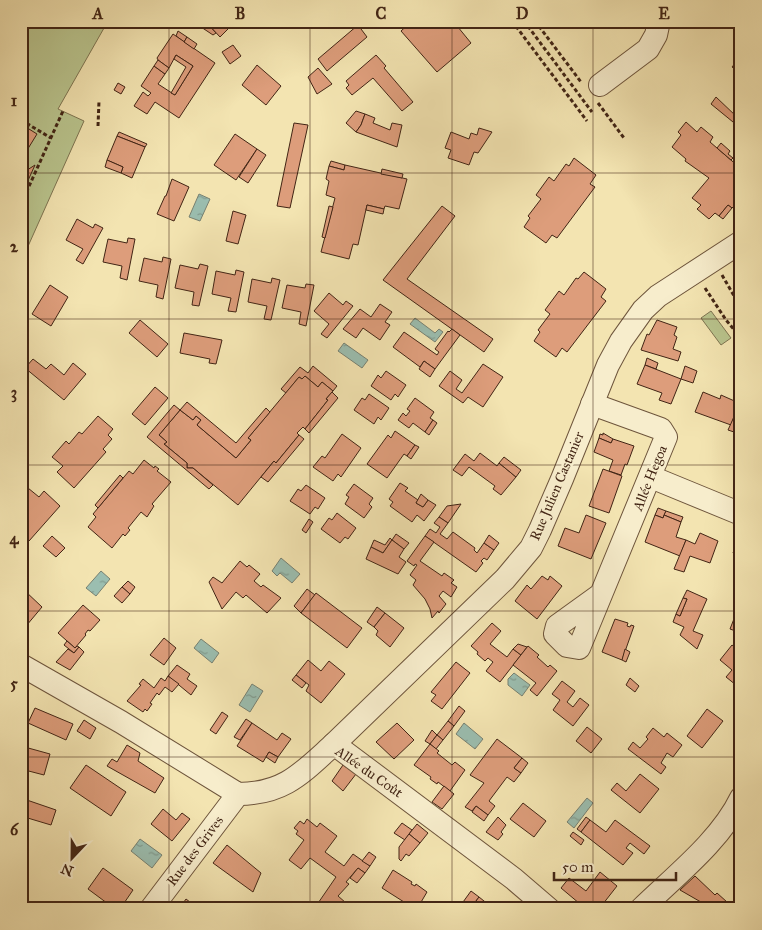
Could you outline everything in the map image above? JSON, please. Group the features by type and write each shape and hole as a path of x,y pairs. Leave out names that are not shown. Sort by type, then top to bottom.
{"street":[{"path":"592,88 648,49 656,35 659,21"},
{"name":"Rue Julien Castanier","path":"334,744 505,579 531,548 562,479 608,364 621,341 643,310 658,296 694,272 732,257"},
{"name":"Allée Hegoa","path":"592,404 661,429 666,437 651,477 600,595"},
{"path":"651,477 741,514"},
{"path":"21,665 121,722 238,794"},
{"name":"Allée du Coût","path":"238,794 269,791 292,781 334,744 514,879 549,909"},
{"name":"Rue des Grives","path":"151,909 238,794"},
{"path":"641,909 714,838 734,812 741,798"}],"path":[{"path":"512,21 587,121"},
{"path":"524,21 592,112"},
{"path":"535,21 592,88 624,138"},
{"path":"98,126 99,101"},
{"path":"21,204 63,111"},
{"path":"21,120 51,138"},
{"path":"732,257 741,308"},
{"path":"694,272 726,320 741,338"}],"green space":[{"path":"21,21 108,21 58,109 84,121 21,262"},
{"path":"711,311 731,338 721,345 701,318"}],"water":[{"path":"199,194 210,199 200,221 189,217"},
{"path":"415,318 435,333 439,329 443,332 435,342 410,324"},
{"path":"344,343 368,360 362,368 338,351"},
{"path":"281,558 300,574 292,583 280,573 277,576 272,571"},
{"path":"101,571 110,579 96,596 86,588"},
{"path":"201,639 219,653 212,663 194,648"},
{"path":"514,673 530,685 522,696 508,685 508,679"},
{"path":"252,684 263,691 250,712 239,705"},
{"path":"464,723 483,739 475,749 456,734"},
{"path":"587,798 593,803 574,828 567,822"},
{"path":"140,839 162,855 152,868 131,851"}],"building":[{"path":"200,21 208,21 207,23 216,33 213,35 198,25"},
{"path":"208,21 236,21 220,37 207,23"},
{"path":"412,21 453,21 471,43 437,72 401,31"},
{"path":"358,25 367,37 327,71 318,59"},
{"path":"178,31 187,37 184,42 176,36"},
{"path":"173,34 215,63 179,118 155,102 147,114 134,106 143,92 148,96 151,93 141,86 154,66 165,74 158,84 175,95 193,66 176,55 169,68 158,60 157,58"},
{"path":"187,37 197,44 194,49 184,42"},
{"path":"233,45 241,56 230,64 222,52"},
{"path":"176,55 193,66 175,95 171,93 186,67 174,59"},
{"path":"376,55 386,66 384,68 413,102 402,111 373,78 352,95 346,88 349,85 346,81"},
{"path":"741,56 741,74 732,67"},
{"path":"158,60 169,68 165,74 154,66"},
{"path":"257,65 281,86 266,105 242,85"},
{"path":"318,68 332,84 317,94 308,77"},
{"path":"118,83 125,87 121,94 114,90"},
{"path":"716,97 737,117 733,122 711,104"},
{"path":"356,111 365,114 356,132 346,123"},
{"path":"365,114 375,118 373,123 390,130 392,123 402,125 397,147 356,132"},
{"path":"686,122 697,132 701,127 713,137 710,142 739,167 737,170 741,173 741,199 732,208 728,205 719,216 715,213 709,219 697,209 701,205 692,198 709,178 685,161 686,159 672,147 681,135 678,132"},
{"path":"294,123 308,125 290,208 277,206"},
{"path":"21,124 37,134 21,160"},
{"path":"479,128 492,132 478,153 474,152 469,165 448,158 451,150 445,148 451,132 469,139 471,133 477,135"},
{"path":"119,132 147,144 145,147 117,136"},
{"path":"235,134 257,149 236,180 214,165"},
{"path":"117,136 145,147 132,178 121,173 123,167 107,160"},
{"path":"721,143 730,151 728,154 733,158 731,160 717,148"},
{"path":"257,149 266,155 248,183 239,177"},
{"path":"574,158 596,175 590,184 595,187 557,238 552,235 546,243 524,227 530,218 528,216 541,199 536,195 549,177 554,181 566,164 569,166"},
{"path":"107,160 123,167 121,173 105,167"},
{"path":"331,161 345,165 344,170 329,166"},
{"path":"35,165 21,196 21,174"},
{"path":"345,165 407,179 399,209 385,206 384,209 367,205 358,245 353,244 349,259 321,252 335,198 326,195 329,181 326,179 329,166 344,170"},
{"path":"382,169 403,174 402,178 381,174"},
{"path":"172,179 189,187 174,221 157,214"},
{"path":"367,205 384,209 383,214 366,210"},
{"path":"728,205 732,208 723,219 719,216"},
{"path":"329,206 333,207 325,238 322,237"},
{"path":"442,206 455,216 407,279 493,339 484,352 383,280"},
{"path":"233,211 246,215 238,244 226,241"},
{"path":"77,219 93,228 95,224 103,228 83,264 76,260 83,249 66,240"},
{"path":"128,238 135,239 127,280 120,278 122,266 103,262 108,239 127,243"},
{"path":"163,257 171,259 163,299 156,297 158,285 139,281 144,258 162,262"},
{"path":"200,264 208,266 199,306 192,305 194,292 175,288 180,265 198,269"},
{"path":"236,270 244,272 236,312 228,311 231,298 212,294 216,271 235,275"},
{"path":"584,272 606,289 601,297 606,301 567,352 562,348 556,357 534,341 540,332 538,330 550,314 545,310 559,291 564,295 576,278 578,279"},
{"path":"272,278 280,280 271,320 264,319 267,306 248,302 252,279 271,283"},
{"path":"306,284 314,285 306,326 299,324 301,312 282,308 287,285 305,288"},
{"path":"50,285 68,297 51,326 32,314"},
{"path":"329,293 343,305 346,301 353,306 327,338 321,334 329,324 314,311"},
{"path":"380,304 392,312 385,322 390,325 380,340 363,328 356,338 343,329 360,309 371,317"},
{"path":"140,320 168,344 157,357 129,333"},
{"path":"657,320 677,327 674,335 677,337 673,349 681,352 678,361 641,350 647,334 649,335"},
{"path":"452,329 460,335 435,369 424,361 420,367 393,347 404,332 437,355 439,352 435,349 448,331"},
{"path":"184,333 222,340 216,364 209,363 210,359 180,353"},
{"path":"647,358 658,363 656,369 645,365"},
{"path":"33,359 46,369 51,364 64,375 73,363 86,374 64,400 25,368"},
{"path":"424,361 435,369 430,377 419,369"},
{"path":"483,364 503,377 483,407 468,397 463,403 439,386 450,371 462,380 456,389 462,393"},
{"path":"645,365 681,379 671,404 659,400 662,393 637,384"},
{"path":"313,366 337,386 333,391 322,382 318,387 305,376 302,379 299,377 286,393 281,389 300,367 308,373"},
{"path":"685,366 697,371 693,383 681,379"},
{"path":"386,371 406,385 398,397 395,394 391,400 371,386 378,375 381,378"},
{"path":"305,376 318,387 322,382 333,391 305,429 303,427 297,433 299,435 276,463 274,461 238,505 193,468 187,468 187,463 164,444 167,442 159,435 180,410 193,420 196,416 201,420 197,425 236,458 251,440 248,438 299,377 302,379"},
{"path":"155,387 168,398 145,425 132,414"},
{"path":"332,392 338,398 309,433 305,429"},
{"path":"703,392 720,399 721,395 739,403 731,425 695,412"},
{"path":"369,394 389,408 381,420 378,417 374,424 354,410 362,398 365,400"},
{"path":"415,398 434,412 430,418 433,420 425,432 413,423 409,428 398,420 403,413 406,416 410,411 407,409"},
{"path":"187,402 236,443 266,408 270,412 248,438 251,440 236,458 197,425 201,420 196,416 193,420 180,410"},
{"path":"174,405 180,410 159,435 167,442 164,444 187,463 187,468 193,468 213,485 209,489 147,437"},
{"path":"738,408 741,409 741,431 738,430 737,433 728,430"},
{"path":"98,416 113,429 108,435 112,439 103,449 106,452 74,488 57,472 63,466 52,457 66,441 69,444 79,432 82,434"},
{"path":"433,420 437,423 429,435 425,432"},
{"path":"395,431 415,445 407,456 404,454 387,478 367,464 388,435 391,438"},
{"path":"603,433 613,439 611,443 599,438 600,434 603,435"},
{"path":"342,434 361,448 341,477 338,474 333,481 313,467 322,456 325,458"},
{"path":"299,435 304,439 268,482 261,477 274,461 276,463"},
{"path":"599,438 611,443 613,439 634,446 621,475 609,471 613,460 594,452"},
{"path":"415,445 419,447 411,459 407,456"},
{"path":"480,453 497,466 499,463 516,477 501,495 493,489 495,486 469,467 462,476 453,470 465,454 474,461"},
{"path":"504,457 521,470 516,477 499,463"},
{"path":"144,460 154,468 155,466 159,469 157,471 171,482 152,504 154,506 147,517 141,512 128,528 130,530 125,536 123,534 112,548 88,527 96,517 93,514 129,471 133,474"},
{"path":"603,469 622,476 609,513 589,506"},
{"path":"120,475 123,478 98,508 95,505"},
{"path":"400,483 408,488 405,491 418,500 416,503 423,507 428,500 436,505 424,521 417,515 412,522 390,506 393,502 389,499"},
{"path":"354,484 373,498 369,504 372,507 364,518 345,504 349,497 346,495"},
{"path":"306,485 325,498 318,509 315,507 310,514 290,501 298,489 301,491"},
{"path":"28,488 39,497 44,491 60,506 29,541 27,539 21,546 21,496"},
{"path":"421,494 428,500 423,507 416,503"},
{"path":"461,504 448,523 439,517 447,506"},
{"path":"658,508 666,511 663,518 655,515"},
{"path":"666,511 683,517 681,522 664,515"},
{"path":"337,513 356,528 348,539 345,537 340,543 321,529 329,518 332,520"},
{"path":"586,515 606,523 591,559 558,546 565,528 579,533"},
{"path":"655,515 663,518 664,515 681,522 676,537 686,540 680,556 645,542"},
{"path":"439,517 448,523 440,534 447,539 453,532 475,548 474,550 477,553 484,543 494,550 487,560 484,558 481,561 483,563 476,572 425,536 430,529 436,533 440,527 434,523"},
{"path":"309,519 313,522 306,533 302,530"},
{"path":"700,533 718,541 710,563 690,556 684,572 674,569 686,540 695,544"},
{"path":"396,534 409,543 404,549 392,540"},
{"path":"489,535 499,543 494,550 484,543"},
{"path":"52,536 65,548 56,557 43,546"},
{"path":"425,536 434,542 420,561 442,576 444,573 454,580 451,583 457,587 451,597 443,591 439,596 446,604 432,618 425,599 413,585 416,580 410,575 417,565 415,564 414,566 407,561"},
{"path":"390,538 392,540 383,553 371,547 374,540 385,545"},
{"path":"392,540 404,549 399,557 406,562 398,574 366,559 371,547 383,553"},
{"path":"737,542 741,544 739,555 733,553"},
{"path":"240,561 247,567 249,565 260,574 254,581 281,598 267,613 246,595 243,598 236,592 222,609 209,582 213,577 222,583"},
{"path":"542,576 548,580 550,576 562,586 537,619 515,601 527,585 531,589"},
{"path":"128,581 135,587 130,594 122,587"},
{"path":"122,587 130,594 122,603 114,596"},
{"path":"307,589 315,595 301,613 294,606"},
{"path":"24,590 42,607 21,632 21,593"},
{"path":"687,590 707,599 693,631 703,635 697,649 680,635 684,627 673,622 676,614 680,616 687,599 683,598"},
{"path":"316,593 362,628 347,648 301,613"},
{"path":"683,598 687,599 680,616 676,614"},
{"path":"741,601 741,633 730,629"},
{"path":"83,605 100,620 90,631 88,630 75,648 58,633"},
{"path":"377,607 385,613 374,627 367,622"},
{"path":"385,613 404,628 390,647 376,635 378,631 374,627"},
{"path":"615,619 628,623 627,626 634,626 622,660 602,652"},
{"path":"492,623 501,631 490,644 507,657 513,649 521,655 500,682 486,671 493,662 488,658 485,661 471,646"},
{"path":"164,638 176,648 164,665 150,655"},
{"path":"67,641 75,648 79,647 74,653 64,645"},
{"path":"518,644 527,647 521,655 513,649"},
{"path":"732,645 741,652 741,689 726,677 732,670 720,660"},
{"path":"528,646 539,655 537,657 548,667 550,665 557,671 537,696 530,690 536,683 513,665"},
{"path":"79,647 84,652 70,670 56,662 68,649 74,653"},
{"path":"625,649 630,652 626,662 622,660"},
{"path":"308,660 321,671 329,661 345,674 321,703 306,691 309,685 296,675"},
{"path":"456,662 470,673 442,709 431,701 436,695 431,692"},
{"path":"177,665 190,674 187,679 197,686 191,695 168,676"},
{"path":"296,675 306,683 302,688 292,680"},
{"path":"168,676 179,684 172,692 165,687 159,695 157,693 147,711 145,709 143,712 127,701 141,685 139,684 143,679 154,688 161,678 165,681"},
{"path":"630,678 639,686 635,692 626,685"},
{"path":"562,681 575,691 567,702 573,707 580,698 589,705 573,726 553,710 560,700 552,694"},
{"path":"459,706 465,711 454,726 448,721"},
{"path":"35,708 73,724 66,740 28,723"},
{"path":"707,709 723,721 702,748 687,736"},
{"path":"222,712 228,716 216,734 210,730"},
{"path":"246,719 252,723 240,740 234,737"},
{"path":"84,720 96,728 90,739 77,731"},
{"path":"448,721 454,726 443,740 437,735"},
{"path":"252,723 277,740 282,733 291,739 278,757 269,752 263,762 237,746"},
{"path":"397,723 414,740 394,759 376,742"},
{"path":"587,727 602,739 591,753 576,741"},
{"path":"653,728 664,737 667,733 682,745 673,757 667,753 661,763 666,767 661,774 628,749 633,742 640,748 648,739 646,737"},
{"path":"432,730 437,735 430,744 425,741"},
{"path":"437,735 443,740 436,749 430,744"},
{"path":"497,739 522,758 514,768 521,773 514,782 507,777 489,801 495,806 488,815 476,806 472,811 465,807 484,783 470,775"},
{"path":"430,744 439,751 437,753 452,765 455,762 465,770 450,791 438,782 437,784 430,779 431,777 414,765"},
{"path":"127,745 140,753 138,761 164,778 155,793 107,766 112,759 117,762"},
{"path":"21,746 50,754 44,775 21,769"},
{"path":"269,752 278,757 275,763 266,757"},
{"path":"522,758 528,763 521,773 514,768"},
{"path":"86,765 126,792 111,816 70,788"},
{"path":"343,765 356,774 343,791 332,781"},
{"path":"640,774 659,789 640,813 611,790 617,783 626,791"},
{"path":"444,786 454,794 442,809 432,802"},
{"path":"21,798 56,810 51,825 21,816"},
{"path":"523,803 546,821 534,837 510,819"},
{"path":"476,806 488,815 484,821 472,812"},
{"path":"163,809 176,820 182,813 190,819 172,841 151,824"},
{"path":"498,817 506,825 501,832 503,834 498,840 486,832"},
{"path":"586,817 590,820 581,832 577,829"},
{"path":"307,819 317,827 320,823 337,836 325,852 344,866 353,854 370,866 365,873 358,868 346,882 349,884 338,896 353,909 314,909 336,877 310,858 301,869 289,860 304,840 296,834 298,831 294,828 300,821 304,824"},
{"path":"590,820 606,832 615,820 650,846 644,854 630,843 626,848 633,853 623,865 581,832"},
{"path":"402,823 412,830 405,840 394,833"},
{"path":"417,824 428,833 420,843 409,834"},
{"path":"573,832 584,840 581,845 570,836"},
{"path":"409,834 420,843 409,856 406,854 401,861 399,859 399,847"},
{"path":"227,845 261,873 253,892 213,863"},
{"path":"369,852 376,857 370,866 362,861"},
{"path":"103,868 133,890 120,909 115,909 88,889"},
{"path":"358,868 365,873 357,883 350,878"},
{"path":"393,870 412,882 411,884 415,886 416,884 427,892 417,909 405,909 407,905 404,902 382,888"},
{"path":"600,872 617,886 599,909 586,909 561,888 569,878 586,891"},
{"path":"695,876 715,895 717,893 727,902 721,909 713,909 680,890"},
{"path":"471,891 479,897 473,905 477,909 458,909"},
{"path":"479,897 494,909 477,909 473,905"},
{"path":"186,899 199,909 179,909"}]}
